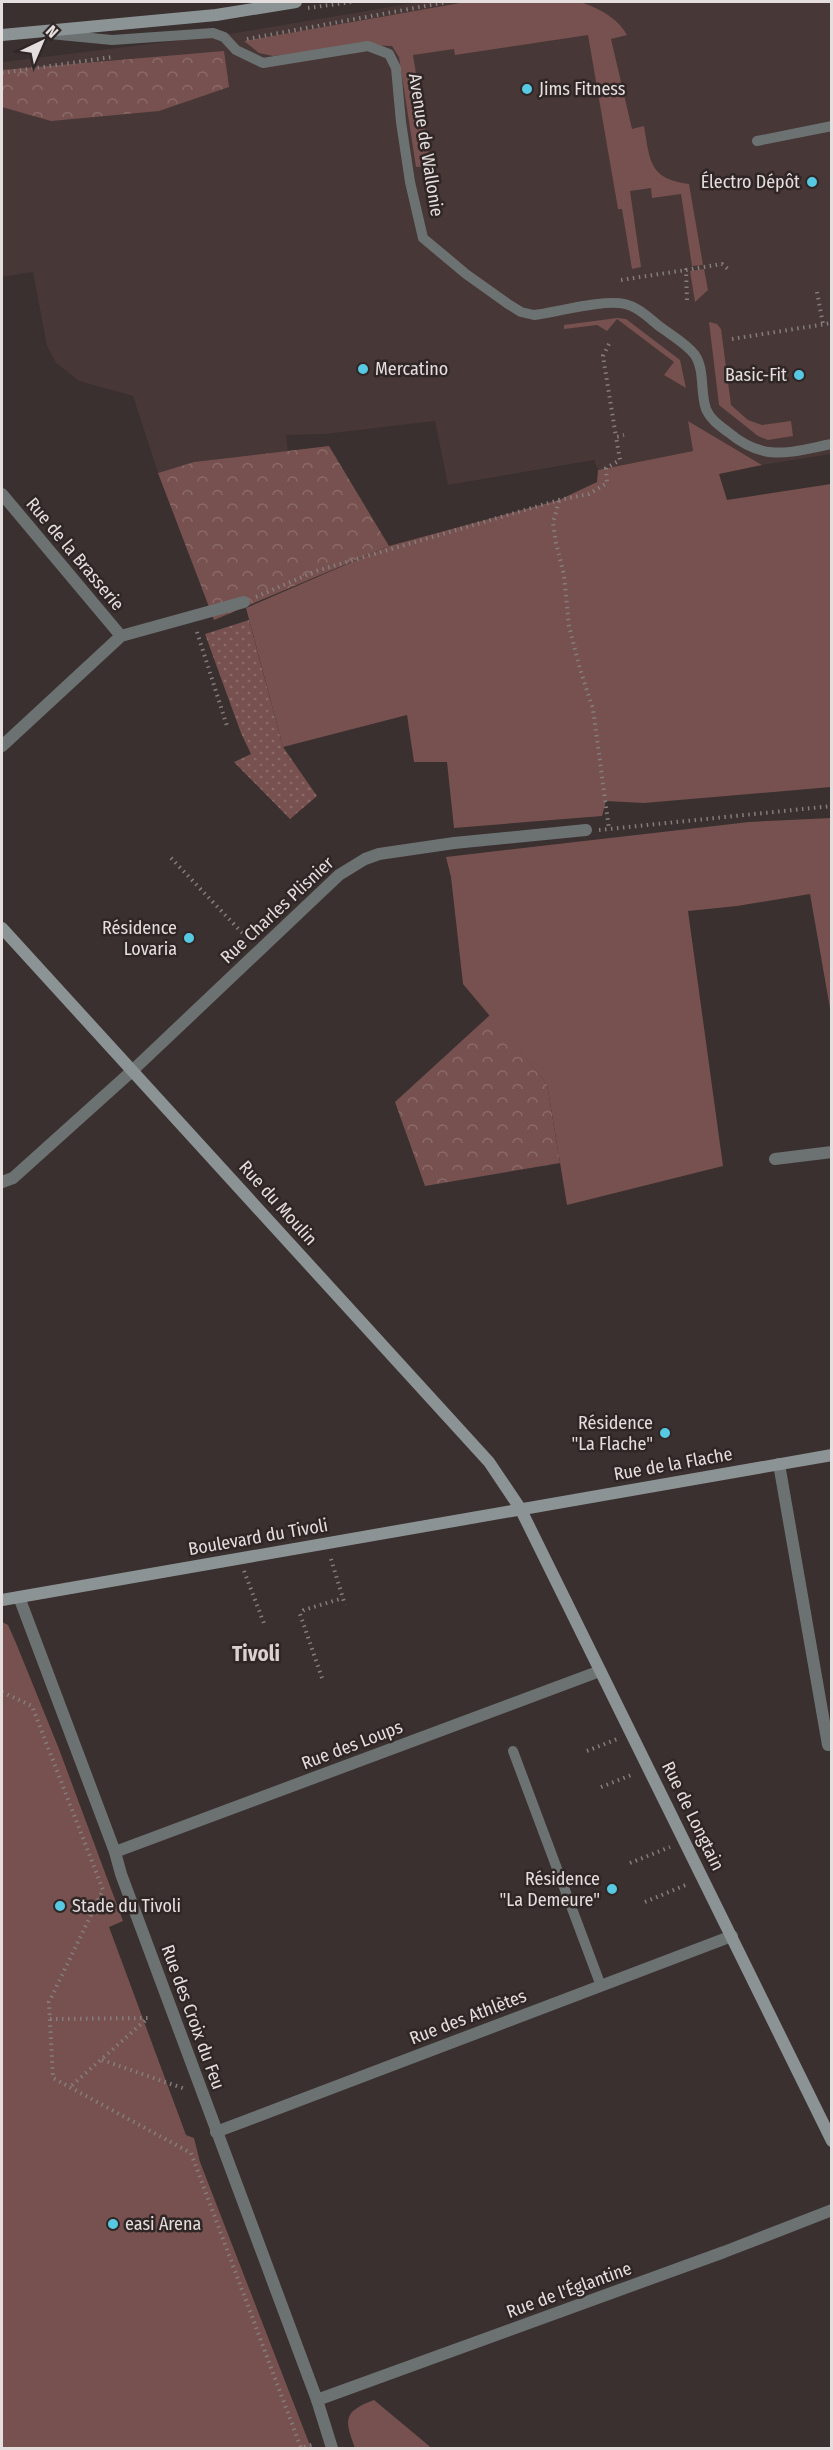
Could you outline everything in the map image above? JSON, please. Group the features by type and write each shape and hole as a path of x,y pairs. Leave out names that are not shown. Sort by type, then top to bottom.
{"street":[{"name":"Avenue de Wallonie","path":"2,35 216,15 296,2"},
{"name":"Rue de la Brasserie","path":"2,494 121,636"},
{"path":"2,746 121,636 244,602"},
{"name":"Rue Charles Plisnier","path":"2,1182 13,1178 132,1071 339,875 372,857 454,843 586,830"},
{"name":"Rue du Moulin","path":"2,928 489,1462 520,1508"},
{"path":"775,1159 831,1152"},
{"name":"Rue de la Flache","path":"520,1508 831,1455"},
{"path":"779,1464 828,1745"},
{"name":"Boulevard du Tivoli","path":"2,1600 520,1508"},
{"name":"Rue de Longtain","path":"520,1508 831,2141"},
{"name":"Rue des Croix du Feu","path":"20,1597 202,2095 317,2400 330,2444"},
{"name":"Rue des Loups","path":"115,1852 600,1671"},
{"name":"Rue des Athlètes","path":"216,2132 732,1936"},
{"name":"Rue de l'Églantine","path":"317,2400 724,2252 831,2210"}],"lane":[{"name":"Avenue de Wallonie","path":"35,33 112,40 213,33 224,37 236,50 263,63 368,46 389,54 396,68 410,182 423,238 466,274 520,312 534,315 618,303 642,312 687,346 696,356 707,413 732,436 762,453 786,453 831,444"},
{"path":"757,141 831,126"},
{"path":"513,1751 601,1986"}],"path":[{"path":"228,41 447,2"},
{"path":"621,280 722,264 729,270"},
{"path":"686,270 687,300"},
{"path":"817,292 823,324"},
{"path":"732,339 831,323"},
{"path":"244,602 316,571 559,500 590,494 607,483 606,468 620,460 603,356 609,344"},
{"path":"616,437 624,435"},
{"path":"559,500 553,523 556,543 564,575 569,626 593,709 609,829 831,806"},
{"path":"192,616 227,726"},
{"path":"171,858 259,950"},
{"path":"326,1544 345,1605"},
{"path":"239,1559 265,1626"},
{"path":"322,1678 300,1614 304,1610 343,1599"},
{"path":"2,1692 32,1706 103,1890 49,2002 53,2078 190,2153 301,2448 330,2444"},
{"path":"587,1751 619,1738"},
{"path":"601,1787 635,1773"},
{"path":"630,1863 671,1847"},
{"path":"645,1902 688,1884"},
{"path":"50,2019 148,2018 69,2087"},
{"path":"101,2059 202,2095"}],"shaded area":[{"path":"420,2 831,2 831,454 762,465 688,421 693,451 598,470 594,460 448,485 435,421 325,434 286,435 288,451 194,462 158,473 133,396 79,381 56,363 47,346 33,272 2,277 2,62 223,35"}],"green space":[{"path":"466,2 580,2 600,10 618,23 627,35 611,39 632,129 644,126 650,158 659,173 676,182 689,184 703,265 692,266 681,194 652,198 651,188 630,191 641,267 632,269 622,209 618,209 588,35 455,55 454,49 413,55 430,160 427,166 416,167 399,57 392,46 365,45 273,56 259,53 244,41"},
{"path":"224,51 229,87 159,111 51,121 2,107 2,70"},
{"path":"704,269 708,290 695,302 690,271"},
{"path":"617,318 626,319 680,360 686,388 664,375 674,362 617,319 607,331 597,325 564,329 564,325"},
{"path":"709,322 717,324 721,329 731,405 748,420 762,425 791,421 793,436 768,440 758,436 719,405"},
{"path":"688,421 762,465 719,474 727,500 831,484 831,787 644,803 606,801 602,816 454,828 447,762 414,762 407,715 283,747 246,608 389,546 559,500 597,482 598,470 693,451"},
{"path":"329,446 389,546 214,620 158,473 194,462"},
{"path":"249,620 283,747 317,796 290,819 234,762 251,754 241,733 205,634"},
{"path":"831,818 831,1014 810,894 737,906 688,911 723,1166 567,1205 547,1084 463,984 451,877 446,857 749,822"},
{"path":"490,1015 547,1084 560,1163 425,1186 395,1102"},
{"name":"easi Arena","path":"2,1622 8,1625 59,1749 123,1921 109,1927 186,2135 194,2138 200,2162 311,2448 2,2448"},
{"path":"374,2400 431,2448 355,2448 349,2430 349,2418 356,2409"}],"place":[{"name":"Jims Fitness","path":"527,89"},
{"name":"Électro Dépôt","path":"812,182"},
{"name":"Mercatino","path":"363,369"},
{"name":"Basic-Fit","path":"799,375"},
{"name":"Résidence Lovaria","path":"189,938"},
{"name":"Résidence \"La Flache\"","path":"665,1433"},
{"name":"Résidence \"La Demeure\"","path":"612,1889"},
{"name":"Stade du Tivoli","path":"60,1906"},
{"name":"easi Arena","path":"113,2224"}],"district":[{"name":"Tivoli","path":"256,1654"}]}
